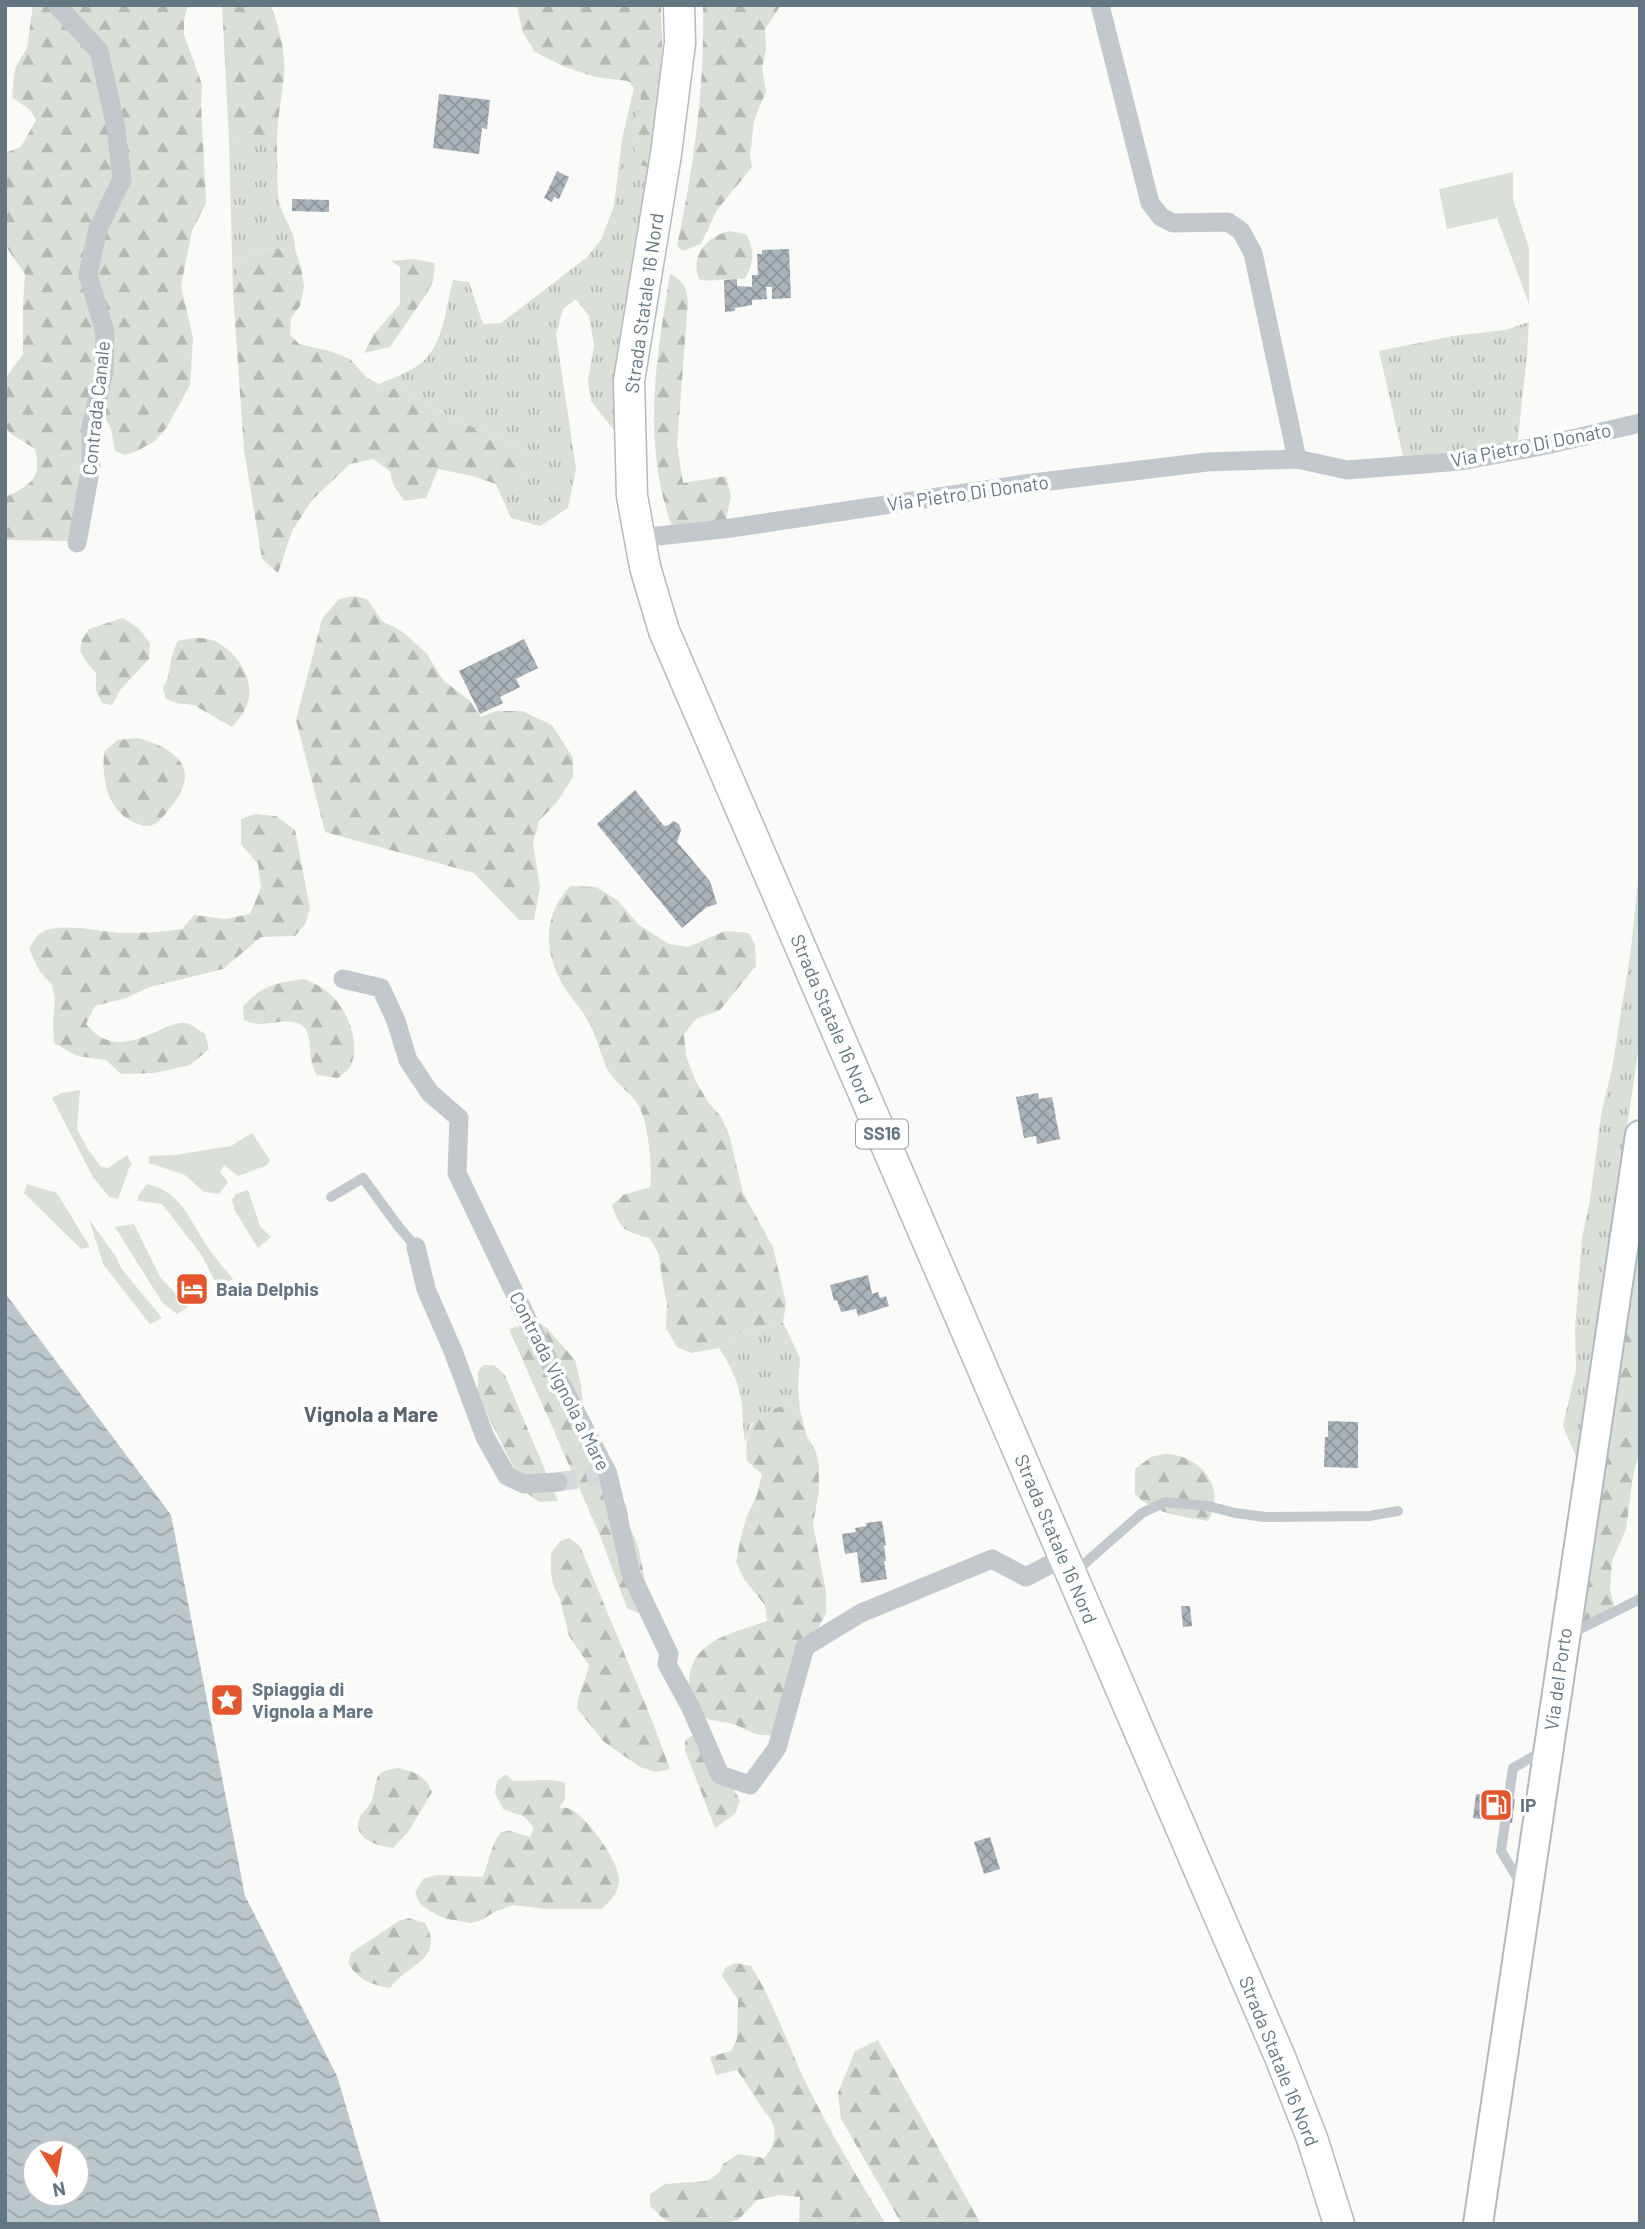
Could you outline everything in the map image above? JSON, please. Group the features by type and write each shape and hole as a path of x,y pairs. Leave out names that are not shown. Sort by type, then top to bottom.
{"main road":[{"name":"Strada Statale 16 Nord","path":"679,5 680,43 666,154 629,381 632,496 645,567 664,631 1280,2057 1312,2138 1339,2224"}],"street":[{"name":"Contrada Canale","path":"57,5 99,51 116,128 122,179 98,229 88,275 105,332 104,371 91,428 91,466 76,543"},
{"path":"1100,5 1150,203 1161,217 1173,223 1228,222 1241,231 1253,253 1297,459"},
{"name":"Via Pietro Di Donato","path":"640,538 731,528 1064,479 1208,462 1297,459 1347,470 1461,461 1542,446 1640,423"},
{"name":"Contrada Vignola a Mare","path":"343,979 381,988 396,1021 408,1060 430,1093 459,1118 457,1173 529,1323 608,1474 631,1574 669,1654 667,1664 691,1708 720,1775 751,1785 778,1748 805,1647 861,1613 992,1559 1026,1577 1068,1566"},
{"name":"Via del Porto","path":"1479,2224 1640,1135"},
{"path":"416,1247 426,1289 453,1351 485,1437 503,1469 508,1476 524,1484 558,1482"}],"lane":[{"path":"331,1197 363,1178 416,1247"},
{"path":"1068,1566 1142,1513 1165,1502 1208,1506 1265,1517 1368,1517 1398,1511"},
{"path":"1565,1637 1640,1599"}],"green space":[{"path":"33,5 188,5 184,35 202,84 206,203 192,231 181,286 193,338 190,385 167,427 155,441 125,455 115,451 111,428 103,414 83,467 72,541 5,540 5,498 28,484 37,468 35,449 5,427 5,379 23,354 25,274 5,245 5,153 21,147 36,120 30,110 12,97 15,68 27,48"},
{"path":"222,5 270,5 276,20 284,59 277,153 254,142 229,140"},
{"path":"517,5 661,5 663,69 652,168 640,165 634,148 641,96 628,81 595,77 563,66 535,52 522,31"},
{"path":"703,5 781,5 765,29 766,49 762,69 766,91 754,121 750,155 752,167 717,210 701,244 683,251 677,246 697,126"},
{"path":"634,87 641,96 634,148 652,168 614,430 591,401 588,381 594,345 589,316 576,299 563,309 556,334 576,469 568,508 540,526 511,518 496,484 517,484 529,475 530,456 513,442 457,421 408,393 379,384 414,368 432,351 442,329 453,280 469,282 483,324 501,323 586,258 601,240 614,206 622,139"},
{"path":"229,140 255,141 277,153 279,199 294,237 295,249 254,248 238,267 233,293"},
{"path":"1513,172 1513,200 1529,248 1529,304 1497,218 1447,229 1439,189"},
{"path":"730,231 746,234 751,246 751,262 745,279 700,280 697,263 702,248 714,237"},
{"path":"254,248 295,249 304,287 300,306 291,318 290,334 299,344 350,359 367,378 408,393 457,421 513,442 530,456 530,474 517,484 496,484 438,469 426,498 404,501 393,484 390,471 373,459 350,464 312,500 292,531 278,573 262,559 244,450 233,293 238,267"},
{"path":"413,259 435,263 433,281 427,293 390,347 364,353 374,334 400,304 400,267 391,261"},
{"path":"670,274 683,284 688,301 677,445 683,483 726,476 731,497 725,524 683,528 671,524 662,492 654,430 654,399"},
{"path":"1529,322 1517,447 1403,456 1379,351 1453,336 1505,330"},
{"path":"354,596 367,599 382,621 403,632 427,654 443,680 470,701 481,717 496,711 522,711 552,725 573,758 573,777 557,802 539,821 533,844 540,887 534,920 519,920 474,873 325,832 296,720 322,619 339,599"},
{"path":"123,618 138,628 150,643 149,659 121,689 112,705 102,703 96,690 96,673 80,651 82,640 89,629"},
{"path":"207,639 227,649 245,671 249,698 245,710 232,727 194,705 166,699 163,688 175,647 178,641"},
{"path":"138,738 174,755 185,772 179,795 160,820 149,826 133,822 117,809 111,801 105,782 104,752 117,740"},
{"path":"255,814 276,816 295,830 310,908 305,924 295,936 261,937 223,969 150,987 126,998 95,1006 86,1024 103,1038 120,1042 186,1023 205,1034 209,1049 190,1065 155,1073 121,1074 106,1060 77,1056 54,1043 55,999 52,985 40,972 29,949 38,935 56,928 121,933 167,931 182,929 194,915 225,919 250,914 261,888 258,864 241,844 241,819"},
{"path":"1640,861 1640,1039 1578,1461 1563,1426 1576,1369 1575,1328 1582,1238 1631,949"},
{"path":"570,886 596,887 617,900 639,925 669,944 688,947 725,931 749,933 755,945 756,966 720,1010 696,1019 684,1034 686,1056 696,1082 721,1117 729,1134 743,1193 773,1247 786,1304 783,1322 738,1334 719,1348 691,1353 677,1347 666,1328 667,1303 659,1255 650,1238 629,1232 621,1225 612,1205 623,1195 650,1187 649,1144 641,1110 608,1071 591,1026 566,990 553,963 550,924 554,911"},
{"path":"305,979 336,1000 351,1027 353,1058 350,1067 338,1078 317,1075 304,1027 293,1022 258,1024 244,1020 243,1006 258,993 278,984"},
{"path":"80,1090 77,1129 87,1148 101,1167 108,1168 127,1155 132,1164 118,1199 109,1197 93,1177 52,1098 61,1093"},
{"path":"252,1133 270,1160 267,1165 238,1176 224,1165 220,1172 228,1182 219,1194 204,1192 185,1175 149,1163 149,1156 175,1155 231,1146"},
{"path":"27,1184 57,1193 90,1247 81,1249 24,1193"},
{"path":"147,1184 159,1188 178,1201 209,1249 233,1279 218,1287 201,1254 162,1204 138,1201 138,1196"},
{"path":"248,1190 260,1226 271,1237 258,1248 235,1211 232,1200 236,1194"},
{"path":"1640,1214 1640,1450 1633,1476 1626,1529 1612,1561 1610,1590 1615,1608 1583,1624"},
{"path":"89,1219 121,1268 162,1318 150,1324 103,1264"},
{"path":"134,1224 160,1277 188,1307 177,1314 162,1302 115,1227"},
{"path":"536,1321 546,1327 575,1360 584,1414 626,1505 630,1527 638,1546 646,1593 638,1613 627,1608 599,1533 509,1329"},
{"path":"783,1322 800,1358 800,1410 782,1406 751,1424 745,1443 739,1390 731,1368 719,1348 738,1334"},
{"path":"483,1365 494,1365 505,1375 558,1501 539,1502 526,1492 478,1396 478,1372"},
{"path":"782,1406 800,1410 819,1466 819,1491 813,1524 826,1592 826,1613 776,1734 765,1735 704,1716 694,1703 689,1683 691,1668 705,1648 716,1640 767,1621 765,1605 744,1579 736,1562 747,1516 756,1498 762,1474 747,1461 749,1432 763,1414"},
{"path":"1164,1454 1189,1460 1207,1475 1215,1497 1208,1521 1160,1510 1135,1494 1135,1469 1151,1457"},
{"path":"569,1538 580,1546 670,1769 655,1772 640,1767 603,1741 577,1708 589,1665 569,1636 551,1572 551,1554 560,1541"},
{"path":"696,1736 740,1801 735,1814 715,1828 685,1750 685,1741"},
{"path":"399,1768 419,1776 432,1792 409,1831 393,1848 366,1839 361,1835 358,1823 371,1802 377,1778 390,1769"},
{"path":"506,1774 513,1781 546,1780 565,1783 565,1799 559,1808 570,1809 585,1820 609,1852 618,1873 617,1890 602,1909 546,1909 513,1905 471,1923 447,1919 421,1905 415,1893 423,1879 436,1875 483,1877 494,1843 501,1832 510,1831 530,1837 534,1828 525,1817 503,1809 495,1793 497,1781"},
{"path":"408,1918 425,1923 431,1945 427,1953 390,1988 360,1977 348,1963 351,1953 399,1921"},
{"path":"735,1963 751,1966 774,2009 815,2101 886,2224 799,2224 800,2197 780,2195 757,2200 738,2220 721,2224 666,2221 650,2206 650,2194 665,2184 707,2181 719,2173 723,2164 738,2154 764,2158 772,2146 775,2132 772,2122 737,2070 716,2075 710,2057 731,2051 737,2039 738,2000 722,1976 725,1968"},
{"path":"878,2040 981,2224 902,2224 841,2119 838,2093 855,2051"}],"water":[{"path":"5,1293 171,1515 245,1896 337,2076 381,2224 5,2224"}],"building":[{"path":"439,94 490,100 487,129 482,128 479,154 433,148"},
{"path":"557,171 569,177 559,199 554,197 552,202 544,198"},
{"path":"292,199 329,200 329,212 292,211"},
{"path":"789,249 791,298 772,299 772,287 766,287 767,299 752,300 752,305 725,312 724,280 737,279 737,286 752,287 752,275 758,275 757,254 762,254 762,250"},
{"path":"524,639 538,668 516,679 520,687 500,697 503,703 480,714 459,671"},
{"path":"635,790 664,826 673,821 679,824 681,830 677,842 710,881 717,904 707,907 682,928 597,824"},
{"path":"1038,1093 1039,1099 1052,1097 1060,1139 1037,1144 1036,1136 1024,1138 1016,1097"},
{"path":"868,1275 872,1294 878,1292 880,1298 886,1296 889,1306 858,1316 856,1309 841,1312 837,1300 834,1301 830,1285"},
{"path":"1328,1421 1358,1422 1358,1468 1324,1467"},
{"path":"882,1521 887,1579 861,1583 857,1552 845,1554 842,1534 856,1532 855,1528 867,1526 866,1523"},
{"path":"1181,1606 1190,1606 1192,1626 1183,1627"},
{"path":"1476,1794 1515,1799 1512,1823 1473,1818"},
{"path":"990,1837 1000,1869 984,1874 974,1842"}],"tunnel":[{"path":"558,1482 608,1474"}],"place":[{"name":"Baia Delphis","path":"192,1289"},
{"name":"Spiaggia di Vignola a Mare","path":"227,1700"},
{"name":"IP","path":"1496,1805"}],"district":[{"name":"Vignola a Mare","path":"371,1415"}]}
